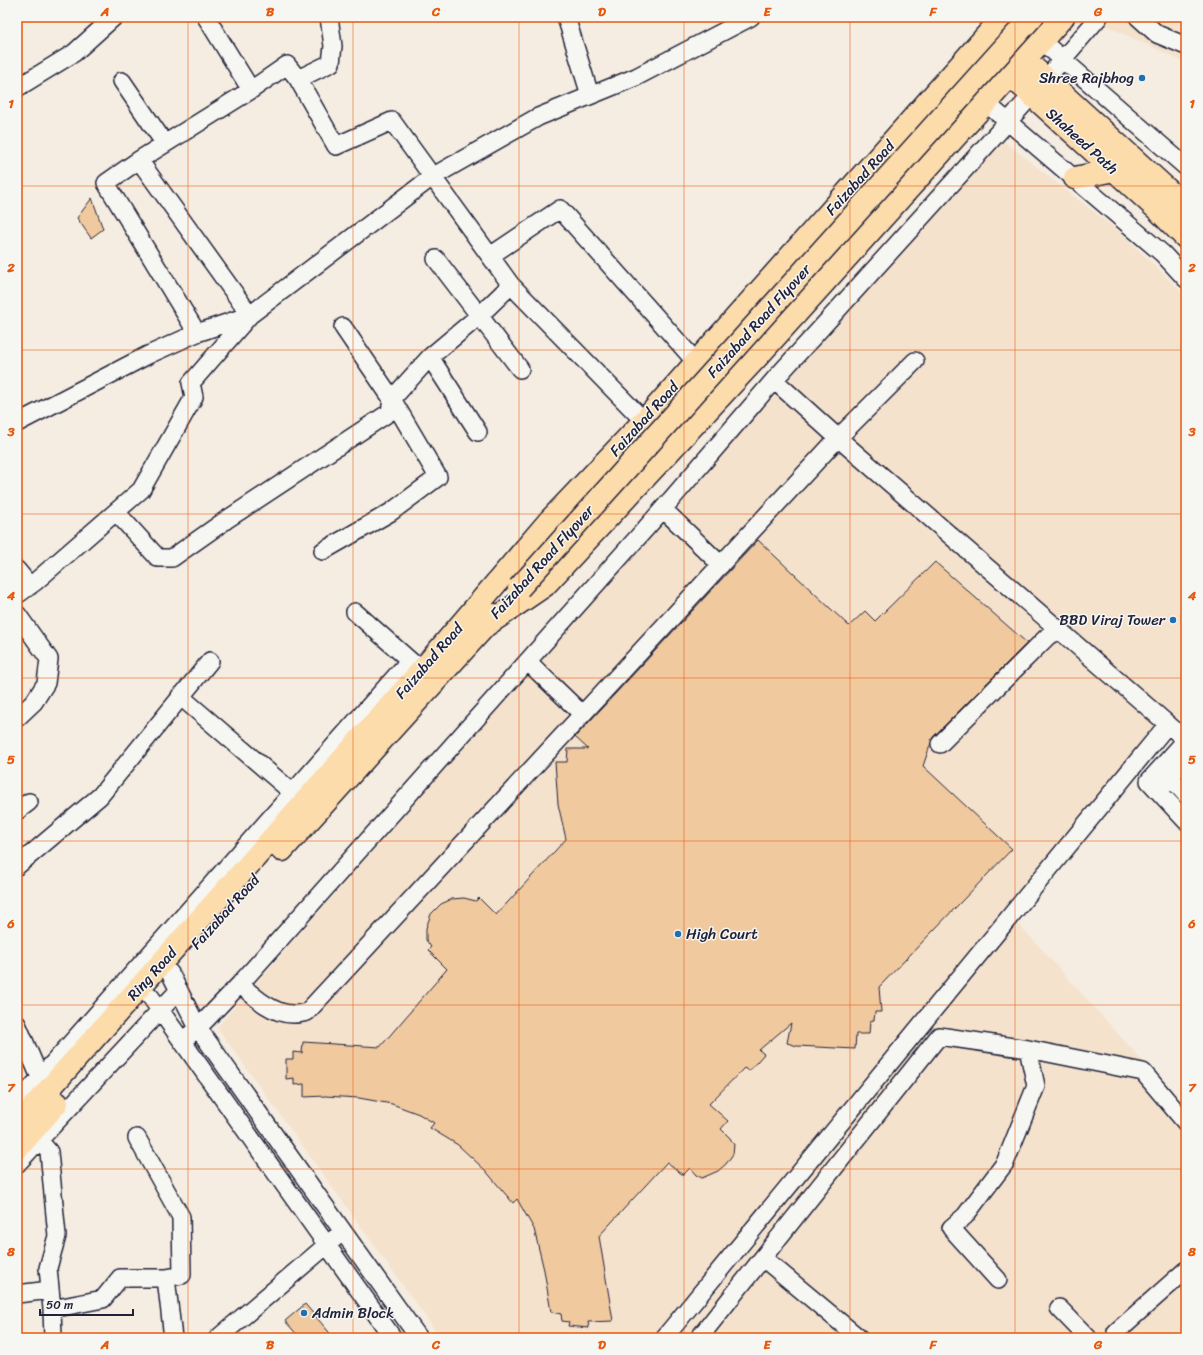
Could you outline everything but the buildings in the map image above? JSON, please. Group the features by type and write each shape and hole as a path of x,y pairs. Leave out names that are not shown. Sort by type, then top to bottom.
{"highway":[{"name":"Faizabad Road Flyover","path":"485,626 1032,17"},
{"path":"485,626 544,586 757,357 1063,17"},
{"name":"Shaheed Path","path":"991,31 1017,68 1038,87 1171,193 1186,210"},
{"name":"Faizabad Road","path":"286,823 298,797 421,664 550,520 644,421 991,31"},
{"name":"Shaheed Path","path":"1038,87 1114,170 1186,238"},
{"path":"1075,178 1114,170"},
{"name":"Faizabad Road","path":"17,1149 29,1132 175,981 485,626"},
{"name":"Ring Road","path":"29,1132 43,1085 286,823"}],"street":[{"path":"17,88 74,53 114,17"},
{"path":"206,17 251,90"},
{"path":"298,79 330,63 333,46 329,17"},
{"path":"566,17 590,95"},
{"path":"17,570 23,590 141,490 194,397 191,382 250,315 432,177 538,117 636,77 752,17"},
{"path":"1014,17 1186,167"},
{"path":"182,1041 198,1028 240,984 528,662 774,380 1100,17"},
{"path":"1138,17 1157,34 1186,46"},
{"path":"197,333 106,183 139,160 251,90 287,65 298,79 336,146 392,120 511,285 644,421"},
{"path":"952,74 1163,254 1186,279"},
{"path":"122,81 165,144"},
{"path":"139,160 250,315"},
{"path":"490,256 560,209 696,362"},
{"path":"436,259 520,369"},
{"path":"116,512 158,558 172,558 226,520 390,412 392,399 430,358 479,316 511,285"},
{"path":"17,423 148,354 197,333 250,315"},
{"path":"323,551 391,512 438,477 392,399 344,326"},
{"path":"430,358 478,432"},
{"path":"240,984 258,1001 281,1012 294,1014 307,1012 838,438 915,361"},
{"path":"774,380 838,438 1186,740 1166,772"},
{"path":"663,509 721,565"},
{"path":"355,612 421,664"},
{"path":"17,614 49,659 46,683 34,702 17,718"},
{"path":"940,744 1048,636 1059,630"},
{"path":"17,866 100,796 210,661"},
{"path":"528,662 582,714"},
{"path":"17,1104 43,1085 298,797 180,696"},
{"path":"664,1338 1168,724"},
{"path":"1186,759 1149,781 1186,821"},
{"path":"1166,772 1186,795"},
{"path":"175,981 198,1028 419,1338"},
{"path":"155,1003 394,1338"},
{"path":"17,1024 43,1085"},
{"path":"699,1338 939,1036 1028,1049 1143,1072 1186,1122"},
{"path":"998,1280 951,1228 965,1216 1005,1163 1036,1086 1028,1049"},
{"path":"17,1164 29,1132 49,1152 57,1236 48,1268 53,1338"},
{"path":"52,1309 103,1299 120,1278 166,1278 182,1275 181,1217 137,1138"},
{"path":"218,1338 343,1231"},
{"path":"763,1258 859,1338"},
{"path":"1116,1336 1186,1270"},
{"path":"166,1278 173,1338"},
{"path":"17,1294 50,1290"},
{"path":"1059,1308 1088,1338"}],"shaded area":[{"path":"1087,17 1186,17 1186,63 1105,25"},
{"path":"1001,139 1121,233 1186,296 1186,710 1126,778 672,1338 441,1338 217,1027"},
{"path":"1016,921 1186,1109 1186,1338 679,1338"}],"place":[{"name":"Shree Rajbhog","path":"1142,78"},
{"name":"BBD Viraj Tower","path":"1173,620"},
{"name":"High Court","path":"678,934"},
{"name":"Admin Block","path":"304,1313"}]}
